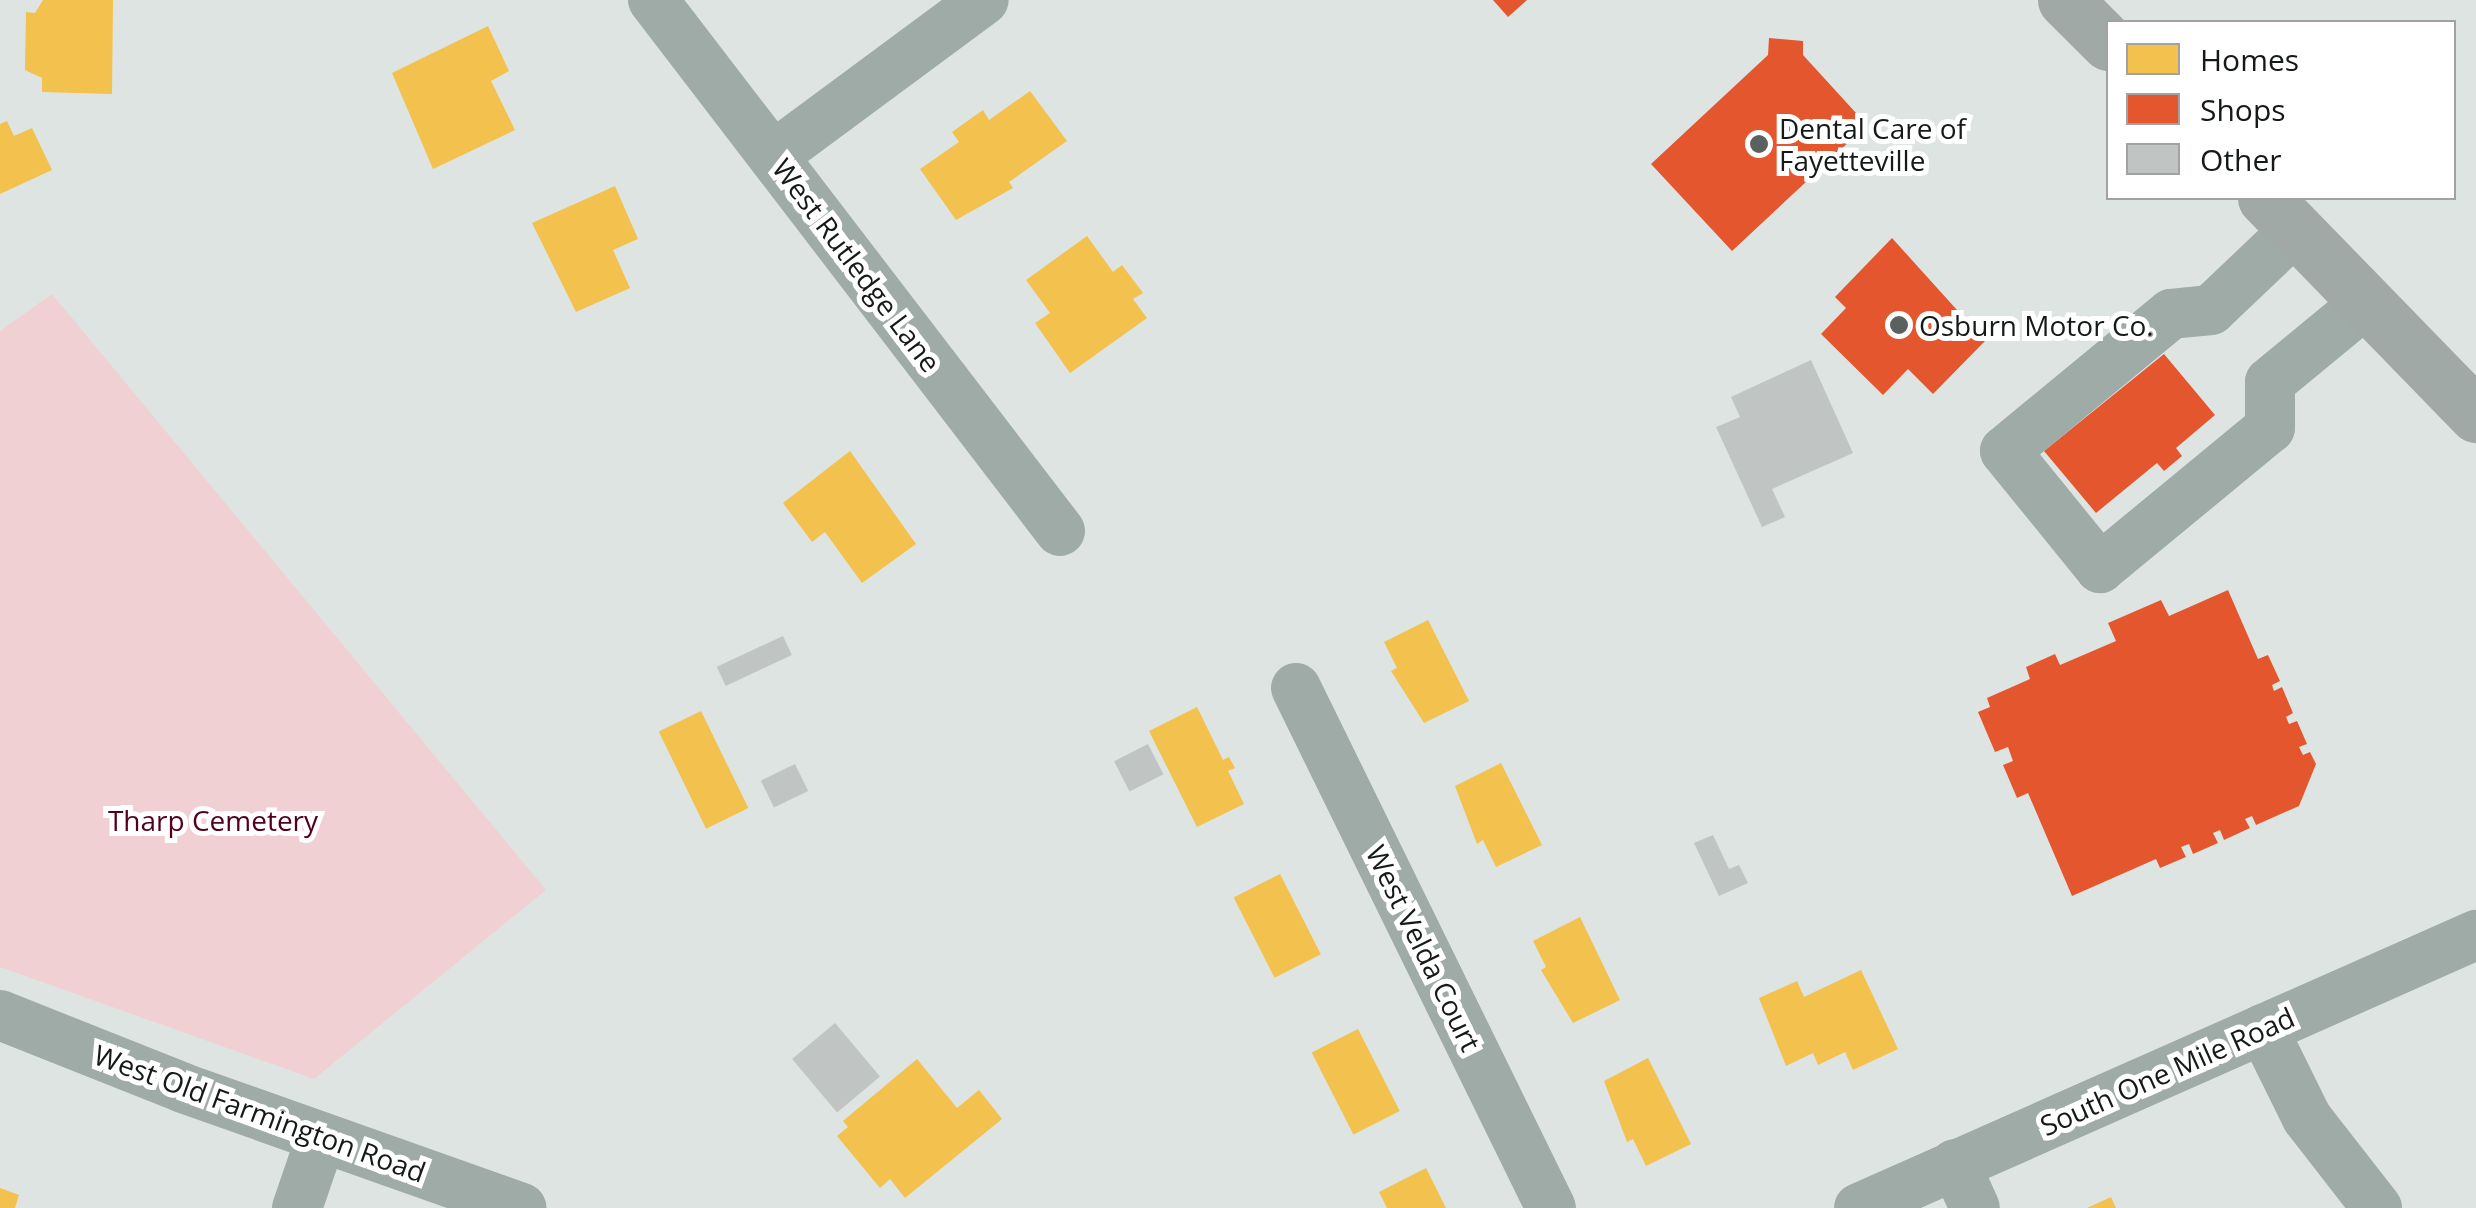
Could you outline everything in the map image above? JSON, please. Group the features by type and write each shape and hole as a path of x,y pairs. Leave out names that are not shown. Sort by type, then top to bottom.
{"highway":[{"path":"2064,0 2106,42"},
{"path":"2280,213 2476,416"}],"street":[{"name":"West Rutledge Lane","path":"652,0 1060,532"},
{"path":"773,156 984,0"},
{"path":"2280,213 2211,310 2171,314 2005,451 2100,568 2270,428 2270,382 2367,302"},
{"name":"West Velda Court","path":"1296,688 1551,1208"},
{"name":"South One Mile Road","path":"1859,1208 1965,1186 2263,1029 2476,935"},
{"name":"West Old Farmington Road","path":"0,1015 322,1138 521,1208"},
{"path":"2263,1029 2307,1118 2377,1208"},
{"path":"297,1208 322,1138"}],"green space":[{"name":"Tharp Cemetery","path":"52,294 546,890 314,1079 0,967 0,331"}],"building: Homes":[{"path":"43,0 113,0 112,94 42,92 42,78 25,70 26,12 35,13"},
{"path":"488,26 509,71 491,81 515,130 433,169 392,73"},
{"path":"1030,91 1067,141 1009,182 1013,188 956,220 920,169 959,142 952,132 983,110 989,120"},
{"path":"7,121 14,136 32,128 52,170 0,194 0,124"},
{"path":"615,186 638,239 613,250 630,288 576,312 532,223"},
{"path":"1087,236 1113,272 1122,265 1143,293 1133,299 1147,318 1070,373 1035,323 1050,313 1026,280"},
{"path":"850,451 916,544 862,583 825,532 812,542 783,503"},
{"path":"1428,620 1469,701 1424,723 1391,671 1397,668 1384,642"},
{"path":"1197,707 1223,760 1229,757 1235,768 1228,771 1244,804 1197,827 1149,731"},
{"path":"701,711 748,808 706,829 659,732"},
{"path":"1501,763 1542,845 1496,867 1483,840 1477,844 1455,786"},
{"path":"1280,874 1321,954 1275,978 1234,898"},
{"path":"1580,917 1620,1000 1573,1023 1541,970 1546,967 1533,941"},
{"path":"1861,970 1898,1049 1853,1070 1845,1052 1818,1065 1813,1053 1786,1066 1759,998 1797,981 1804,997"},
{"path":"1358,1029 1400,1111 1353,1135 1312,1053"},
{"path":"1648,1058 1691,1144 1646,1166 1633,1139 1627,1142 1604,1081"},
{"path":"917,1059 957,1108 979,1090 1002,1119 905,1198 890,1179 880,1188 837,1136 848,1127 843,1121"},
{"path":"1426,1168 1446,1208 1387,1208 1379,1192"},
{"path":"0,1188 19,1195 15,1208 0,1208"},
{"path":"2111,1197 2116,1208 2087,1208"}],"building: Shops":[{"path":"1493,0 1527,0 1508,17"},
{"name":"Dental Care of Fayetteville","path":"1769,38 1803,41 1803,55 1867,125 1732,251 1651,164 1768,55"},
{"name":"Osburn Motor Co.","path":"1892,238 1985,341 1933,394 1908,369 1883,395 1821,334 1846,308 1835,297"},
{"path":"2164,354 2215,415 2176,448 2182,456 2164,471 2157,463 2096,513 2044,451"},
{"path":"2228,590 2258,659 2268,655 2280,681 2272,685 2274,691 2282,687 2293,713 2286,717 2289,724 2297,721 2307,744 2299,747 2303,755 2310,752 2316,764 2299,806 2256,825 2252,816 2245,819 2250,828 2224,840 2220,830 2213,833 2218,843 2193,854 2189,844 2181,847 2186,857 2160,868 2156,859 2072,896 2028,793 2017,798 2003,765 2013,761 2008,747 1995,752 1978,712 1990,707 1987,698 2030,679 2026,667 2055,654 2060,665 2116,641 2108,623 2161,600 2169,616"}],"building: Other":[{"path":"1811,360 1853,453 1772,489 1785,517 1762,527 1716,427 1740,417 1731,397"},
{"path":"783,636 792,655 726,686 717,667"},
{"path":"1148,744 1163,774 1130,792 1114,761"},
{"path":"795,764 808,791 774,808 761,781"},
{"path":"1713,835 1729,869 1739,865 1748,883 1719,896 1694,843"},
{"path":"835,1023 880,1077 837,1113 792,1059"}],"place":[{"name":"Dental Care of Fayetteville","path":"1759,144"},
{"name":"Osburn Motor Co.","path":"1899,325"}]}
